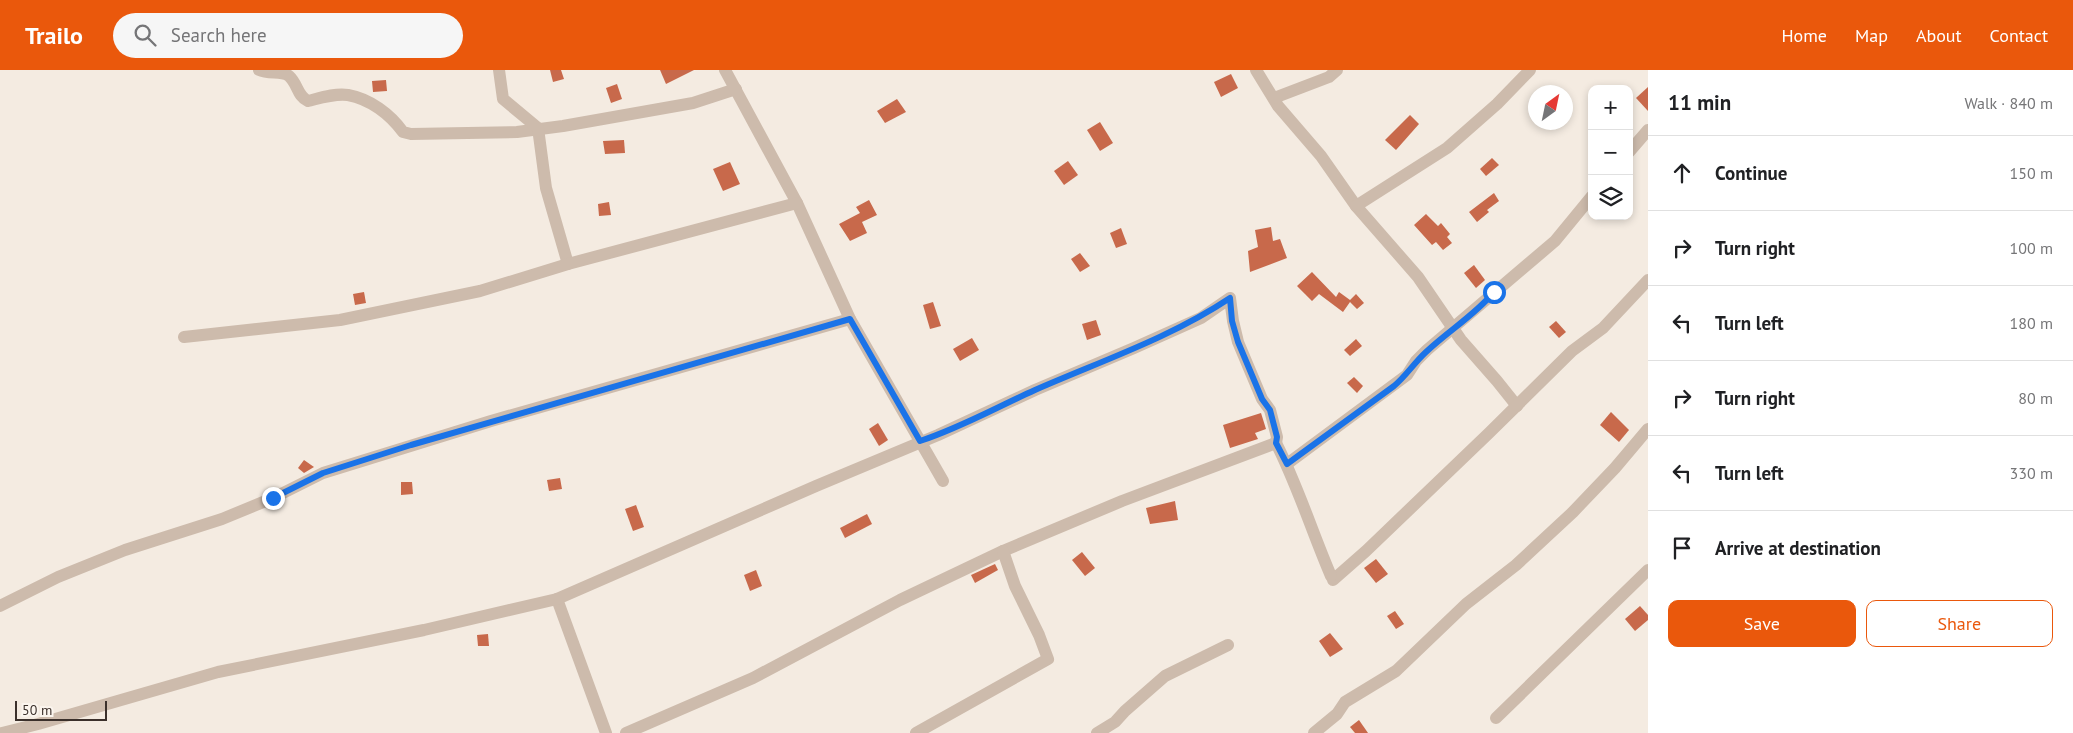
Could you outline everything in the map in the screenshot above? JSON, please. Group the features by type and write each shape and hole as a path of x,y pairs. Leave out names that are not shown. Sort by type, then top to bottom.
{"street":[{"path":"259,70 265,73 281,72 289,75 302,98 308,101 326,96 347,95 372,104 394,120 403,132 516,132 583,123 693,103 736,89"},
{"path":"499,70 503,99 538,128 546,188 568,264"},
{"path":"726,70 797,204 850,319 943,481"},
{"path":"1256,70 1274,98 1321,156 1356,206 1418,277 1452,328 1517,406"},
{"path":"1274,98 1329,77 1336,70"},
{"path":"1356,206 1447,148 1497,104 1530,70"},
{"path":"1633,147 1648,130"},
{"path":"1287,464 1394,386 1407,374 1421,356 1452,328 1485,303 1494,292 1528,266 1555,241 1588,201"},
{"path":"184,337 340,320 480,291 568,264 797,204"},
{"path":"2,733 218,672 424,630 557,599 920,441 938,435 1035,390 1201,318 1230,298 1232,321 1238,342 1262,399 1270,410 1277,437 1276,443 1287,464 1332,578 1373,544 1572,351 1603,328 1648,280"},
{"path":"0,606 58,577 125,550 222,519 273,498 323,473 491,421 850,319"},
{"path":"1314,733 1337,714 1345,702 1396,671 1473,598 1516,565 1573,512 1615,468 1648,429"},
{"path":"626,733 753,678 900,600 1003,551 1122,502 1276,443"},
{"path":"916,733 1048,659 1039,635 1015,586 1003,551"},
{"path":"1496,718 1648,570"},
{"path":"557,599 606,733"},
{"path":"1097,733 1115,722 1125,710 1165,676 1228,645"}],"building":[{"path":"550,70 561,70 564,79 553,82"},
{"path":"660,70 694,70 666,84"},
{"path":"1231,74 1238,88 1221,97 1214,82"},
{"path":"386,80 387,91 373,92 372,81"},
{"path":"617,84 622,99 611,103 606,88"},
{"path":"1648,87 1648,111 1636,98"},
{"path":"897,99 906,112 885,123 877,111"},
{"path":"1410,115 1419,124 1396,150 1385,140"},
{"path":"1100,122 1113,143 1100,151 1087,130"},
{"path":"624,140 625,153 605,154 603,141"},
{"path":"1492,158 1499,165 1486,176 1480,169"},
{"path":"1068,161 1078,175 1064,185 1054,171"},
{"path":"730,162 740,184 723,191 713,169"},
{"path":"1494,193 1499,201 1487,210 1489,212 1477,222 1469,212"},
{"path":"869,200 877,215 862,222 867,233 850,241 839,224 860,213 856,207"},
{"path":"609,202 611,215 599,216 598,204"},
{"path":"1426,214 1438,226 1441,223 1450,234 1447,237 1452,243 1443,250 1436,242 1432,245 1414,225"},
{"path":"1271,227 1273,241 1280,239 1287,258 1250,272 1248,251 1258,247 1255,230"},
{"path":"1121,228 1127,244 1116,248 1110,233"},
{"path":"1080,253 1090,266 1080,272 1071,259"},
{"path":"1474,265 1485,280 1476,288 1464,273"},
{"path":"1312,272 1336,297 1339,292 1350,300 1356,294 1364,303 1357,309 1350,302 1343,312 1319,294 1312,301 1297,286"},
{"path":"364,292 366,303 355,305 353,294"},
{"path":"933,302 941,326 930,329 923,305"},
{"path":"1096,320 1101,335 1087,340 1082,324"},
{"path":"1556,321 1566,332 1559,338 1549,327"},
{"path":"972,338 979,350 960,361 953,349"},
{"path":"1356,339 1362,346 1350,356 1344,350"},
{"path":"1354,377 1363,386 1357,393 1347,383"},
{"path":"1611,412 1629,430 1619,442 1600,425"},
{"path":"1261,413 1266,429 1255,433 1258,439 1230,448 1223,425"},
{"path":"878,423 888,440 879,446 869,429"},
{"path":"304,460 314,467 304,473 298,468"},
{"path":"560,478 562,489 549,491 547,480"},
{"path":"401,482 412,482 413,494 401,495"},
{"path":"1175,501 1178,520 1150,524 1146,508"},
{"path":"636,505 644,527 633,531 625,509"},
{"path":"867,514 872,524 845,538 840,528"},
{"path":"1082,552 1095,568 1085,576 1072,560"},
{"path":"1376,559 1388,574 1376,583 1364,568"},
{"path":"995,564 998,570 975,583 971,575"},
{"path":"756,570 762,586 750,591 744,575"},
{"path":"1640,606 1648,615 1648,620 1635,631 1625,619"},
{"path":"1395,611 1404,624 1396,629 1387,616"},
{"path":"1330,633 1343,649 1330,657 1319,641"},
{"path":"488,634 489,646 478,646 477,635"},
{"path":"1359,720 1368,733 1355,733 1350,727"}],"route":[{"path":"273,498 323,473 411,445 850,319 920,441 938,435 1035,390 1201,318 1230,298 1232,321 1238,342 1262,399 1270,410 1277,437 1276,443 1287,464 1394,386 1427,350 1485,303 1494,292"}]}
